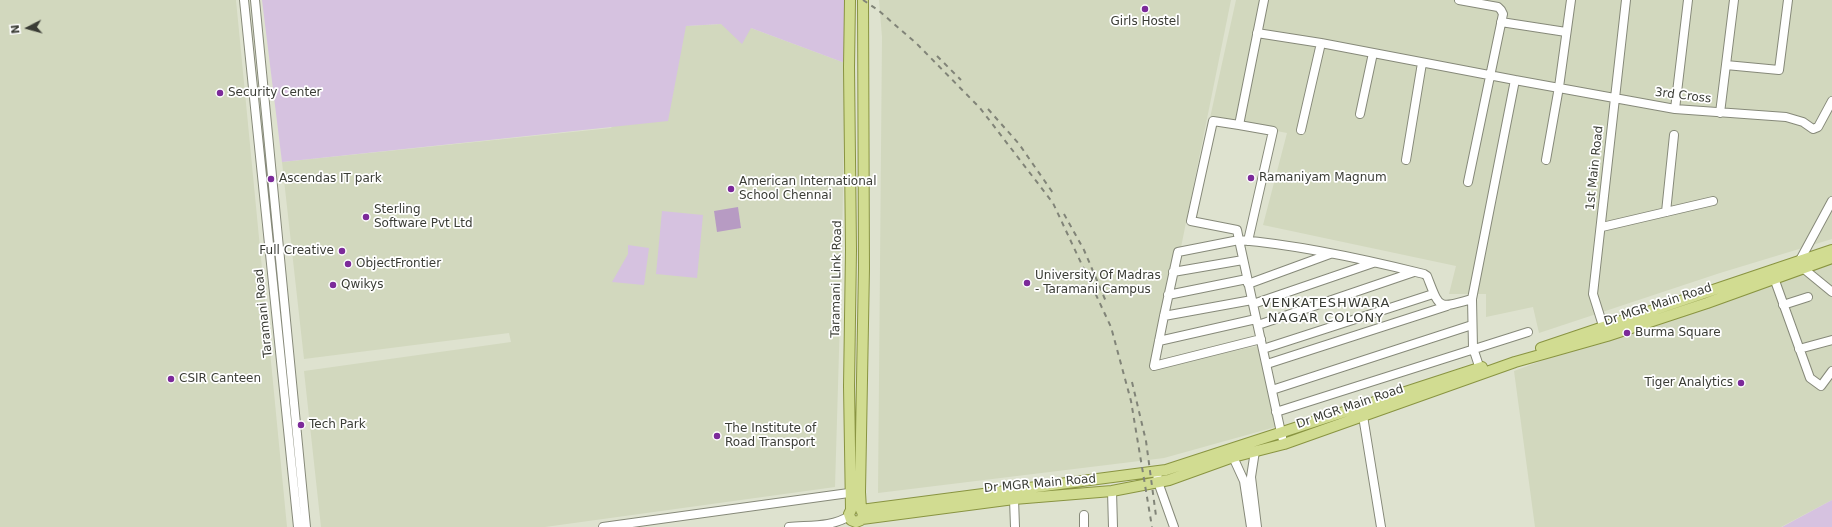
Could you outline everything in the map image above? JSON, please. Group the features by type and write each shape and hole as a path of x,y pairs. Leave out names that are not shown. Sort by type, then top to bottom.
{"main road":[{"name":"Taramani Link Road","path":"850,0 855,492 857,518"},
{"name":"Taramani Link Road","path":"855,492 864,268 863,0"},
{"name":"Dr MGR Main Road","path":"1605,332 1707,303 1774,278 1832,250"},
{"name":"Dr MGR Main Road","path":"857,518 1166,470 1481,371 1515,362 1801,266 1832,258"},
{"name":"Dr MGR Main Road","path":"857,518 1014,499 1112,490 1169,480 1255,450 1284,444 1481,371"}],"street":[{"name":"Taramani Road","path":"244,0 298,527"},
{"name":"Taramani Road","path":"254,0 306,527"},
{"path":"1239,125 1264,0"},
{"path":"1460,0 1498,7 1502,12 1468,182"},
{"path":"1546,160 1559,88 1570,0"},
{"name":"1st Main Road","path":"1605,332 1593,294 1602,227 1614,98 1626,0"},
{"path":"1675,109 1688,0"},
{"path":"1720,113 1734,0"},
{"path":"1726,65 1779,70 1788,0"},
{"path":"1501,22 1566,32"},
{"name":"3rd Cross","path":"1257,33 1321,43 1675,109 1786,116 1803,122 1813,129 1818,127 1832,101"},
{"path":"1301,130 1321,43"},
{"path":"1360,114 1373,53"},
{"path":"1406,160 1422,63"},
{"path":"1481,371 1473,348 1472,299 1515,80"},
{"path":"1248,241 1273,131 1213,121 1191,222 1237,230 1284,444"},
{"path":"1666,212 1674,135"},
{"path":"1602,227 1713,201"},
{"path":"1832,201 1801,266 1832,292"},
{"path":"1261,339 1154,366 1178,252 1239,240 1374,262 1427,276 1433,294 1440,304 1447,306"},
{"path":"1168,296 1248,282 1332,254"},
{"path":"1173,272 1243,260"},
{"path":"1164,316 1252,302 1374,262"},
{"path":"1159,341 1257,322 1414,272"},
{"path":"1774,278 1810,378 1820,386 1832,371"},
{"path":"1263,350 1433,294"},
{"path":"1783,305 1808,297"},
{"path":"1267,364 1472,299"},
{"path":"1272,390 1472,324"},
{"path":"1276,412 1473,348 1528,332"},
{"path":"1799,349 1832,340"},
{"path":"1363,416 1382,527"},
{"path":"1255,450 1251,477 1257,527"},
{"path":"1234,457 1244,481 1251,527"},
{"path":"1157,471 1158,482 1174,527"},
{"path":"1112,490 1113,527"},
{"path":"603,527 855,492"},
{"path":"1014,499 1015,527"},
{"path":"1084,515 1084,527"},
{"path":"789,527 832,524 857,518"}],"shaded area":[{"path":"0,0 236,0 287,527 0,527"},
{"path":"262,0 844,0 845,63 751,28 742,44 721,24 686,26 668,121 282,162"},
{"name":"University Of Madras - Taramani Campus","path":"879,0 1231,0 1157,366 1263,345 1279,426 1164,458 878,493 882,37"},
{"path":"1236,0 1832,0 1832,239 1720,273 1539,333 1533,307 1486,317 1486,294 1449,294 1456,266 1263,225 1287,133 1210,118"},
{"path":"721,24 751,28 845,63 842,250 835,487 545,527 321,527 304,371 511,342 509,333 304,359 282,162 611,128 686,26"},
{"path":"738,207 741,228 717,232 714,211"},
{"path":"662,211 703,215 697,278 656,274"},
{"path":"628,245 649,248 644,285 612,282 628,254"},
{"path":"1832,256 1832,500 1781,527 1535,527 1514,371 1755,282"},
{"path":"1832,500 1832,527 1782,527"}],"railway":[{"path":"863,0 878,10 917,44 980,108 1053,203 1111,327 1131,401 1152,527"},
{"path":"937,56 961,80"},
{"path":"988,109 1019,144 1053,193"},
{"path":"1064,214 1084,250 1107,304"},
{"path":"1132,382 1146,441 1156,516"}],"place":[{"name":"Girls Hostel","path":"1145,9"},
{"name":"Security Center","path":"220,93"},
{"name":"Ramaniyam Magnum","path":"1251,178"},
{"name":"Ascendas IT park","path":"271,179"},
{"name":"American International School Chennai","path":"731,189"},
{"name":"Sterling Software Pvt Ltd","path":"366,217"},
{"name":"Full Creative","path":"342,251"},
{"name":"ObjectFrontier","path":"348,264"},
{"name":"University Of Madras - Taramani Campus","path":"1027,283"},
{"name":"Qwikys","path":"333,285"},
{"name":"Burma Square","path":"1627,333"},
{"name":"CSIR Canteen","path":"171,379"},
{"name":"Tiger Analytics","path":"1741,383"},
{"name":"Tech Park","path":"301,425"},
{"name":"The Institute of Road Transport","path":"717,436"}],"district":[{"name":"VENKATESHWARA NAGAR COLONY","path":"1326,312"}]}
